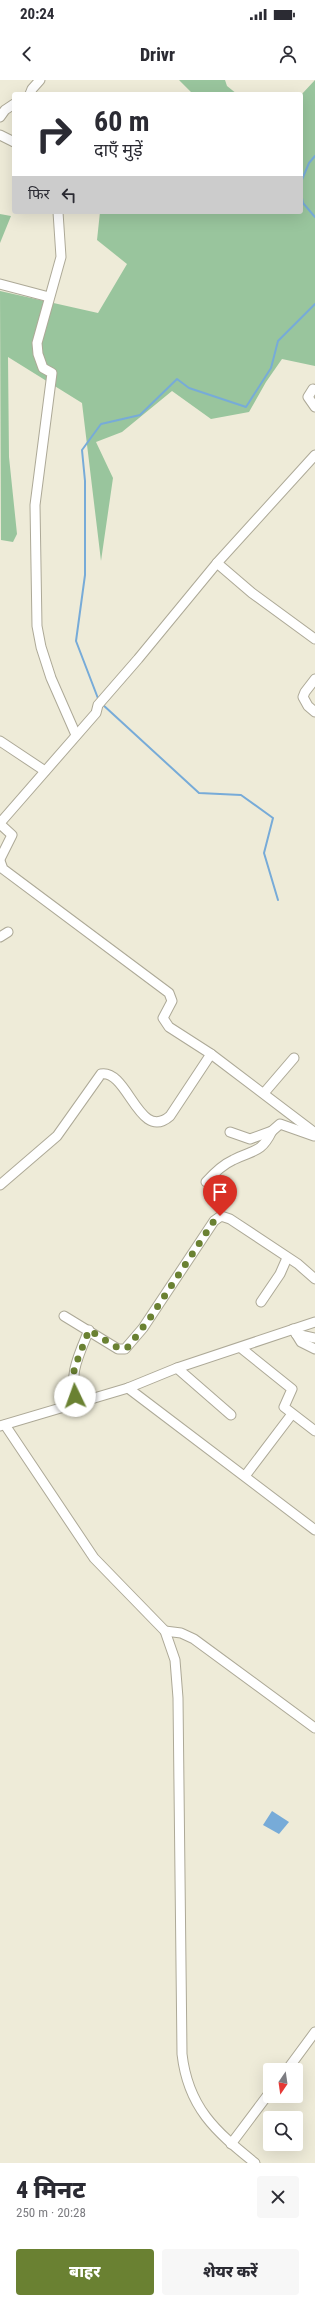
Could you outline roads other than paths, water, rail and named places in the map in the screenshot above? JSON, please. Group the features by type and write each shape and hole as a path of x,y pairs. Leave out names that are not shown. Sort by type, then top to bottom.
{"street":[{"path":"31,92 40,80"},
{"path":"0,118 9,106 12,105"},
{"path":"0,135 12,141"},
{"path":"58,214 61,257 37,343 38,354 44,368 52,373 35,505 37,620 41,647 51,678 76,735"},
{"path":"0,284 49,297"},
{"path":"313,389 308,397 315,407"},
{"path":"315,455 217,563 98,705 96,713 0,824 12,835 0,860 3,870 169,993 172,1001 164,1013 163,1018 165,1024 211,1054 315,1133"},
{"path":"217,563 252,593 315,639"},
{"path":"315,679 304,692 303,697 308,706 315,712"},
{"path":"0,741 45,771"},
{"path":"0,1185 57,1136 101,1074 106,1073 115,1078 143,1115 153,1121 164,1121 170,1116 211,1054"},
{"path":"264,1093 294,1058"},
{"path":"206,1182 227,1163 258,1150 265,1144 272,1131 280,1124 315,1136"},
{"path":"230,1132 250,1139 272,1131"},
{"path":"64,1316 118,1348 125,1349 150,1318 214,1221 220,1216 230,1219 298,1264 315,1279"},
{"path":"261,1302 283,1270 288,1258"},
{"path":"255,2163 232,2144 202,2113 193,2098 184,2071 182,2054 178,1678 175,1660 164,1631 94,1558 2,1426 128,1388 177,1368 295,1332 315,1322"},
{"path":"78,1402 73,1387 74,1369 89,1330"},
{"path":"295,1332 315,1338"},
{"path":"295,1332 301,1342 315,1349"},
{"path":"241,1348 292,1388 284,1407 315,1431"},
{"path":"177,1368 231,1415"},
{"path":"128,1388 246,1476 315,1530"},
{"path":"246,1476 292,1414"},
{"path":"164,1631 181,1633 194,1639 315,1728"},
{"path":"292,2063 315,2032"},
{"path":"232,2144 263,2102"}],"water":[{"path":"272,1811 289,1822 279,1834 263,1825"}],"waterway":[{"path":"303,177 309,163 315,156"},
{"path":"303,203 315,217"},
{"path":"99,701 76,641 85,575 85,481 82,450 101,424 140,415 177,379 189,388 246,407 271,368 278,341 315,304"},
{"path":"102,704 199,793 241,795 273,818 264,853 278,900"}]}
